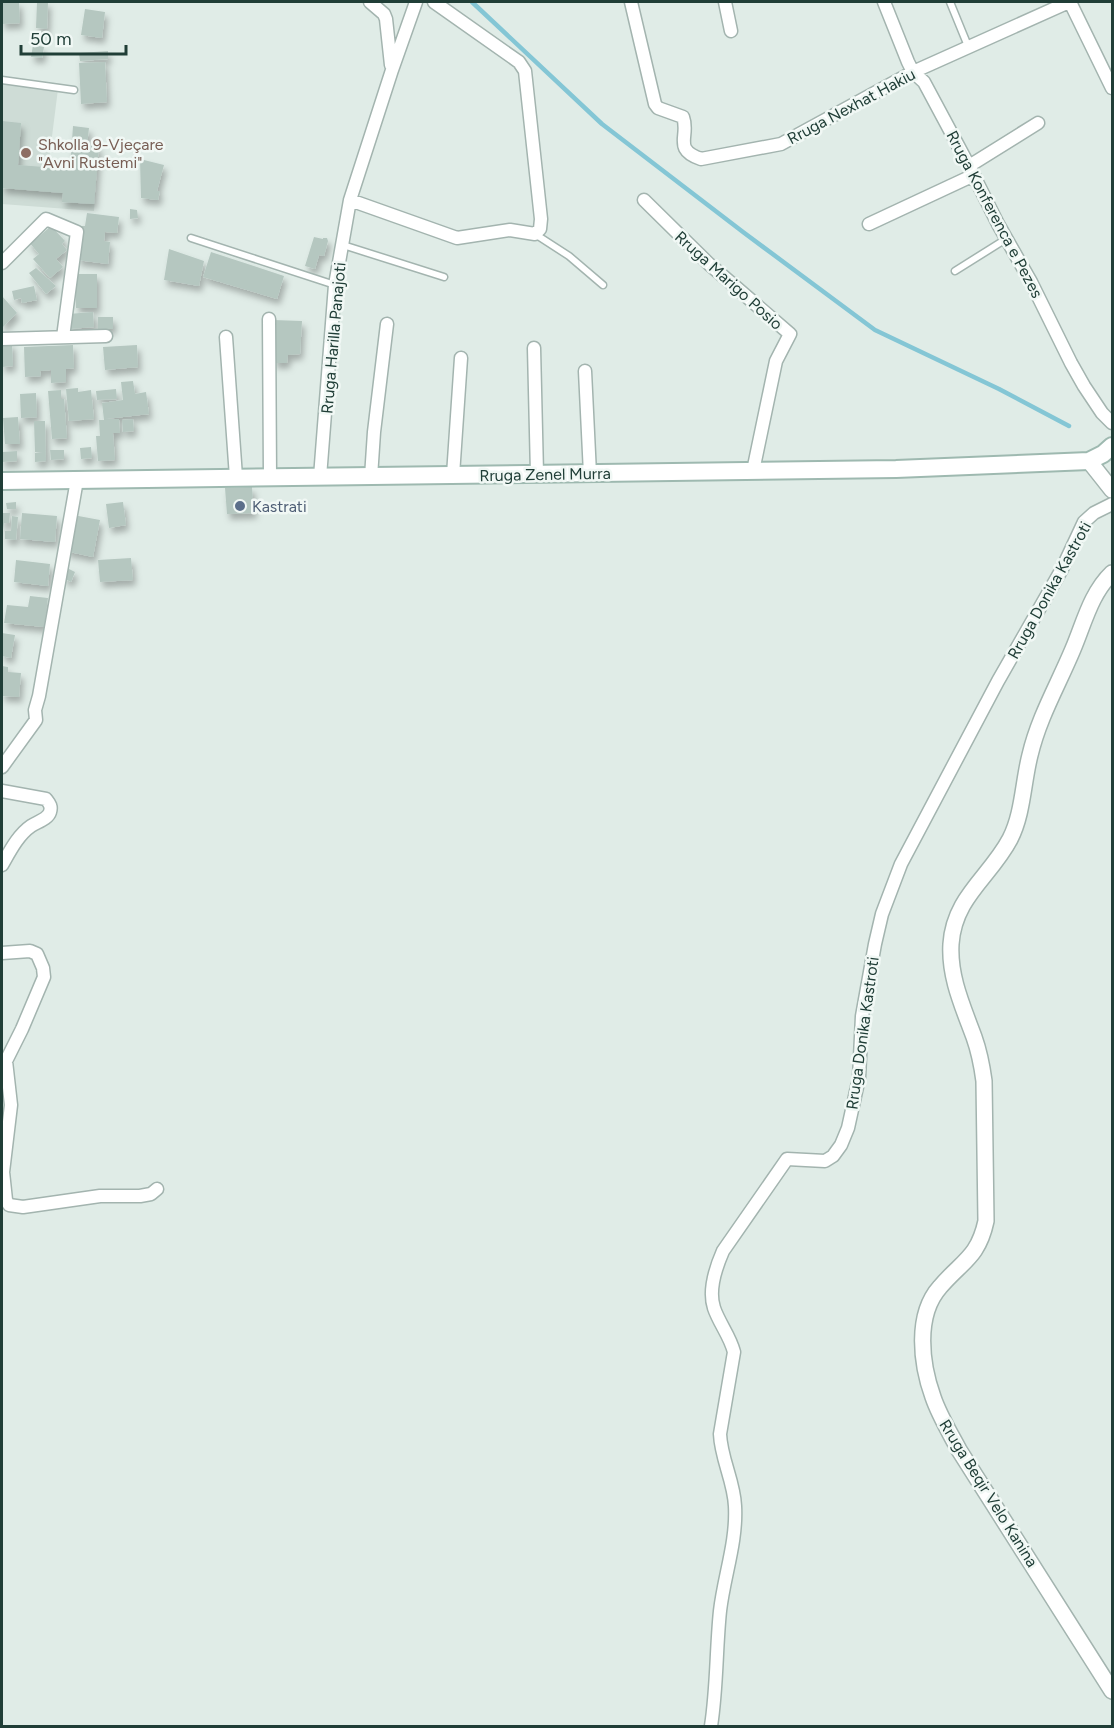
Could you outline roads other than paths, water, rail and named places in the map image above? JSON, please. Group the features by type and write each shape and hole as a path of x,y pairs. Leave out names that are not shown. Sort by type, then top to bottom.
{"main road":[{"path":"1089,461 1113,446"},
{"name":"Rruga Zenel Murra","path":"2,481 896,469 1089,461"}],"street":[{"path":"370,2 384,14 386,19 392,70"},
{"name":"Rruga Harilla Panajoti","path":"320,477 335,285 350,200 416,2"},
{"path":"350,200 457,238 510,230 535,234 540,229 541,219 525,71 519,62 434,2"},
{"name":"Rruga Nexhat Hakiu","path":"631,2 655,104 658,108 683,117 685,121 682,143 684,148 694,157 701,159 781,144 914,72 1070,2 1113,87"},
{"path":"725,2 731,31"},
{"name":"Rruga Konferenca e Pezes","path":"884,2 914,72 924,82 972,170 1006,240 1031,282 1084,386 1102,413 1113,423"},
{"path":"869,224 972,170 1038,123"},
{"name":"Rruga Marigo Posio","path":"645,200 709,264 789,334 776,361 753,471"},
{"path":"2,263 46,219 77,232 63,337"},
{"path":"269,319 270,476"},
{"path":"371,477 387,324"},
{"path":"2,339 106,336"},
{"path":"226,337 236,477"},
{"path":"534,348 537,474"},
{"path":"453,475 461,358"},
{"path":"585,371 590,474"},
{"path":"1089,461 1113,490"},
{"path":"2,767 36,720 35,710 77,480"},
{"name":"Rruga Donika Kastroti","path":"711,1726 717,1682 720,1609 735,1521 733,1490 720,1445 734,1352 714,1308 712,1297 718,1263 723,1251 787,1159 825,1161 833,1156 841,1145 848,1128 859,1078 862,1016 877,934 897,872 998,681 1062,569 1084,522 1094,513 1113,504"},
{"name":"Rruga Beqir Velo Kanina","path":"1108,577 1094,598 1040,720 1030,754 1018,818 1011,837 960,909 954,926 951,946 956,986 975,1038 984,1081 986,1221 982,1239 975,1251 939,1288 931,1302 925,1317 923,1335 924,1354 933,1396 954,1439 1113,1691"},
{"path":"2,791 46,799 51,810 49,815 30,826 22,834 2,865"},
{"path":"2,953 30,951 37,954 44,977 6,1061 11,1105 3,1172 6,1200 9,1204 23,1207 100,1196 140,1196 151,1194 157,1189"}],"lane":[{"path":"950,2 968,46"},
{"path":"2,80 74,90"},
{"path":"535,234 569,256 603,285"},
{"path":"191,238 335,285"},
{"path":"955,271 1006,240"},
{"path":"343,245 444,277"}],"waterway":[{"path":"472,2 602,124 875,330 999,389 1069,426"}],"place":[{"name":"Shkolla 9-Vjeçare \"Avni Rustemi\"","path":"26,153"},
{"name":"Kastrati","path":"240,506"}]}
